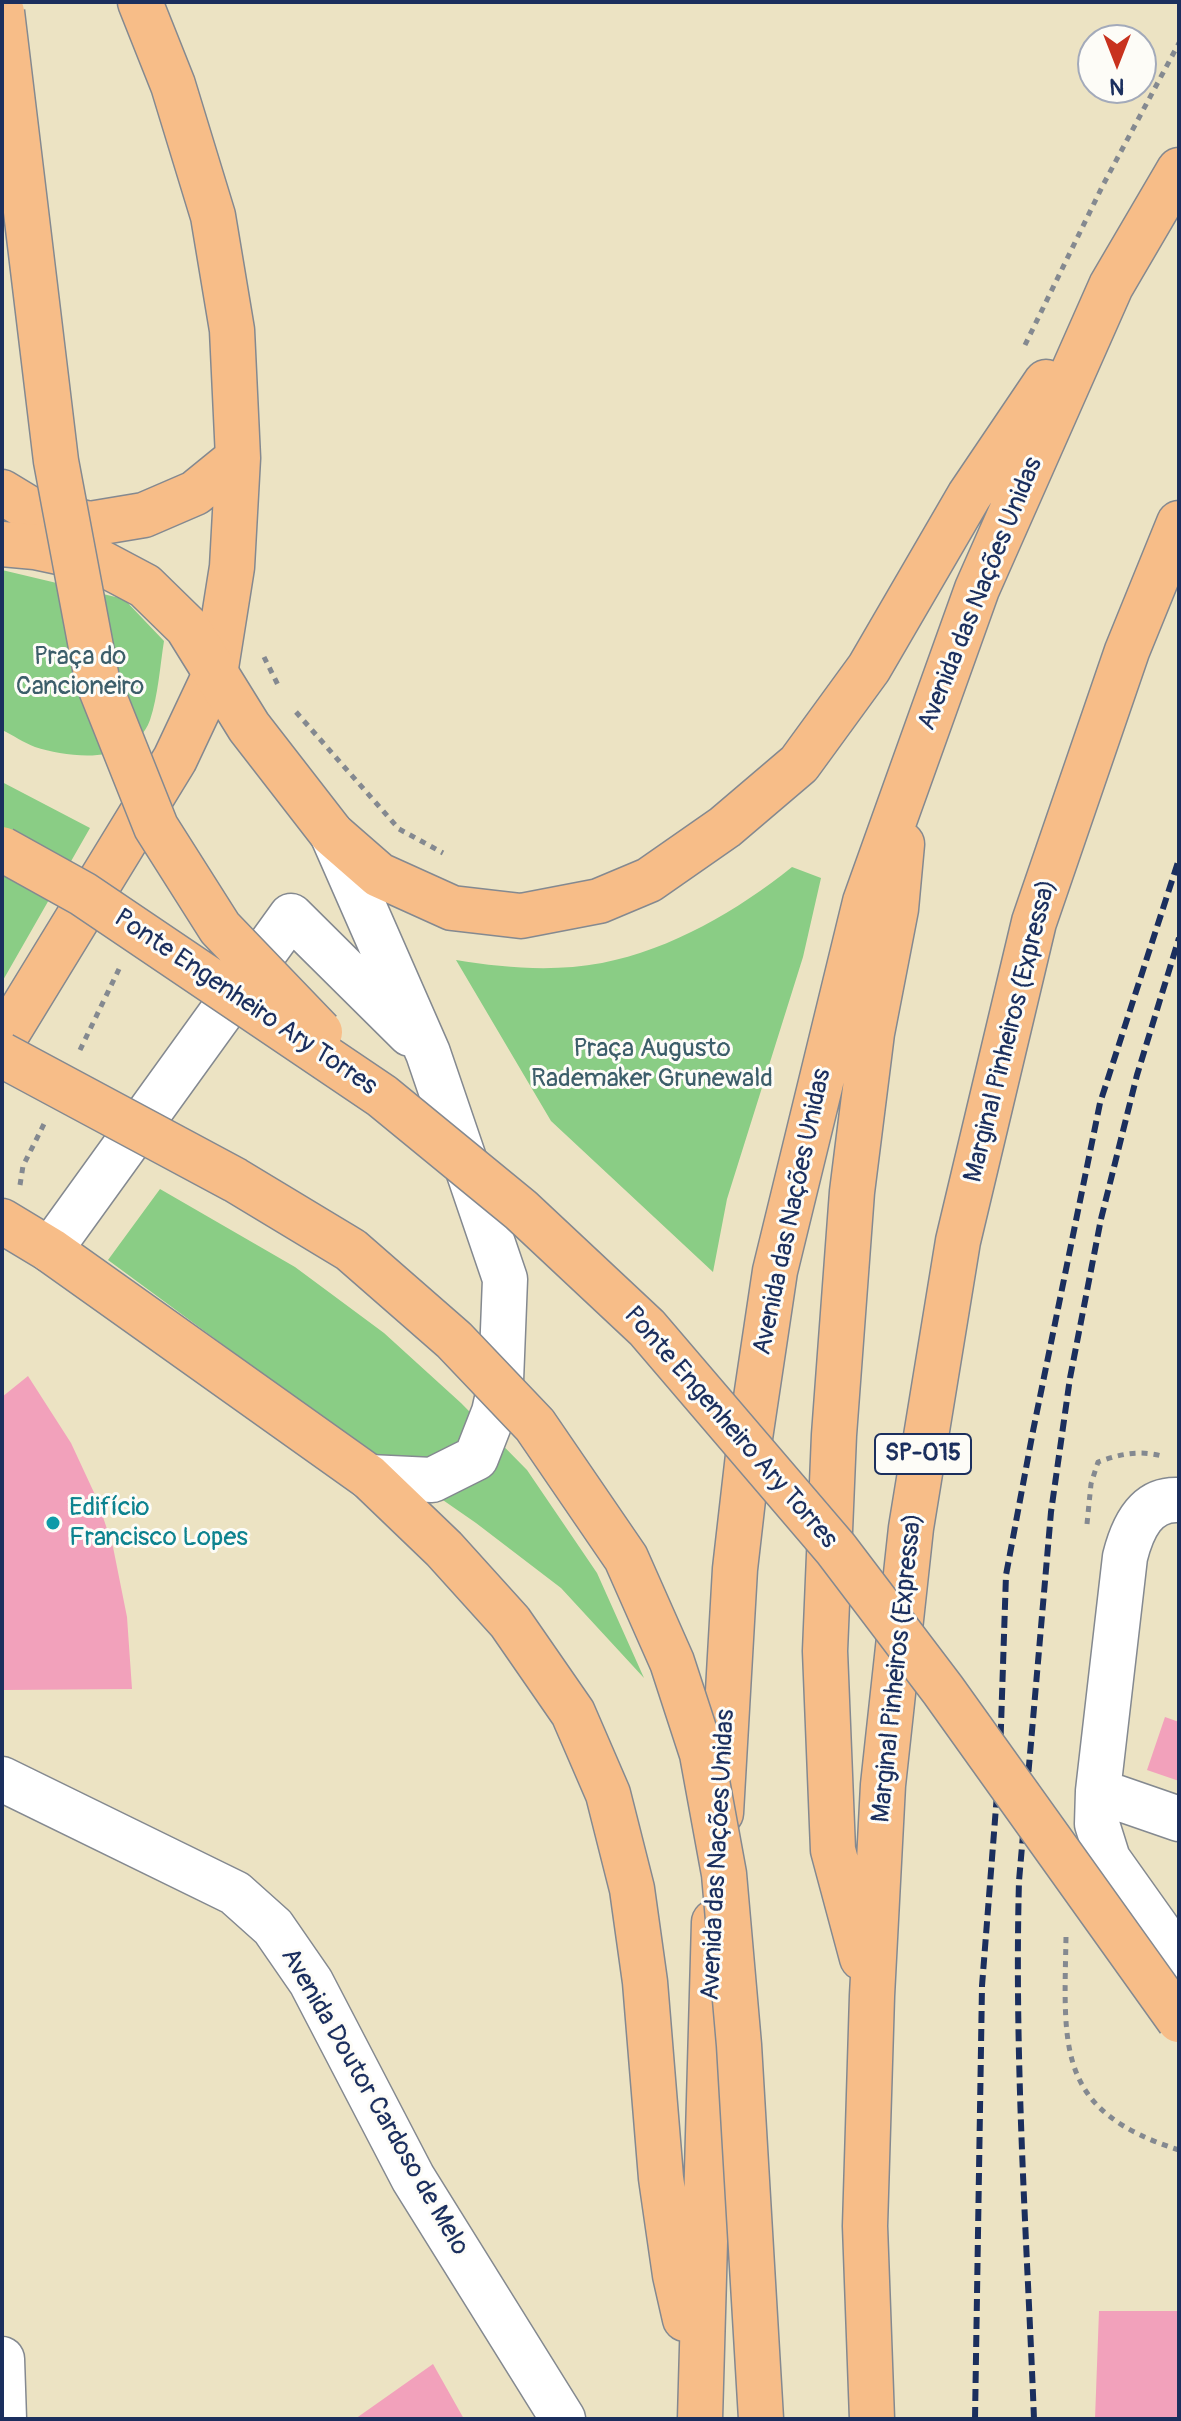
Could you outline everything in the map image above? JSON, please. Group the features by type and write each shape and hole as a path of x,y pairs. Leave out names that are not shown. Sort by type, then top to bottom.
{"main road":[{"path":"2,1042 175,759 215,674 232,567 238,458 232,330 213,216 173,85 140,2"},
{"path":"2,12 56,461 97,679 156,827 220,928 382,1096"},
{"name":"Avenida das Nações Unidas","path":"700,2399 712,1959 735,1569 750,1438 775,1271 865,902 977,589 1111,286 1179,170"},
{"path":"2,544 35,547 96,560 145,586 187,627 249,727 332,834 379,875 452,908 521,916 599,901 649,880 712,836 799,764 869,668 969,496 1111,286"},
{"path":"2,492 35,512 90,524 144,515 195,493 238,458"},
{"name":"Marginal Pinheiros (Expressa)","path":"872,2419 865,2226 872,1996 883,1785 911,1528 958,1241 1034,922 1127,651 1179,523"},
{"path":"872,1996 833,1850 825,1651 834,1435 852,1192 872,1033 896,909 907,782"},
{"name":"Ponte Engenheiro Ary Torres","path":"2,849 83,894 382,1096 521,1210 647,1328 836,1549 943,1690 1179,2020"},
{"path":"2,1055 235,1180 351,1250 454,1340 535,1425 626,1558 672,1662 702,1754 724,1874 739,2045 761,2419"},
{"path":"2,1221 50,1250 369,1477 444,1549 510,1622 573,1713 608,1794 632,1889 645,1982 661,2178 675,2275 700,2399"}],"street":[{"path":"332,834 428,1053 505,1279 501,1381 494,1412 476,1458 432,1480 369,1477"},
{"path":"50,1250 291,916 428,1053"},
{"path":"1179,1500 1174,1499 1144,1511 1131,1533 1125,1557 1098,1791 1097,1824 1108,1859 1179,1959"},
{"name":"Avenida Doutor Cardoso de Melo","path":"2,1779 235,1893 273,1927 311,1982 413,2178 563,2419"},
{"path":"1098,1791 1179,1819"},
{"path":"2,2359 4,2419"}],"path":[{"path":"1020,355 1103,185 1179,43"},
{"path":"264,644 264,659 286,701 399,829 452,858"}],"green space":[{"name":"Praça do Cancioneiro","path":"2,570 124,599 164,641 150,720 142,735 130,745 100,755 66,754 35,747 2,730"},
{"path":"2,782 90,828 2,982"},
{"name":"Praça Augusto Rademaker Grunewald","path":"792,867 821,878 803,957 727,1199 713,1272 551,1121 456,960 547,968 584,966 628,957 703,926 749,899"},
{"path":"160,1189 295,1267 384,1333 461,1403 527,1470 597,1573 644,1678 561,1588 476,1523 290,1394 108,1260"}],"building":[{"name":"Edifício Francisco Lopes","path":"28,1376 71,1443 97,1499 113,1547 127,1617 132,1689 4,1690 2,1397"},
{"path":"1165,1717 1179,1722 1179,1781 1147,1770"},
{"path":"1099,2311 1179,2311 1179,2419 1095,2419"},
{"path":"433,2364 464,2419 355,2419"}],"railway":[{"path":"975,2419 982,1986 1000,1756 1006,1575 1100,1103 1179,859"},
{"path":"1034,2419 1020,2083 1019,1881 1051,1512 1070,1378 1101,1219 1137,1075 1179,938"}],"place":[{"name":"Edifício Francisco Lopes","path":"53,1523"}]}
